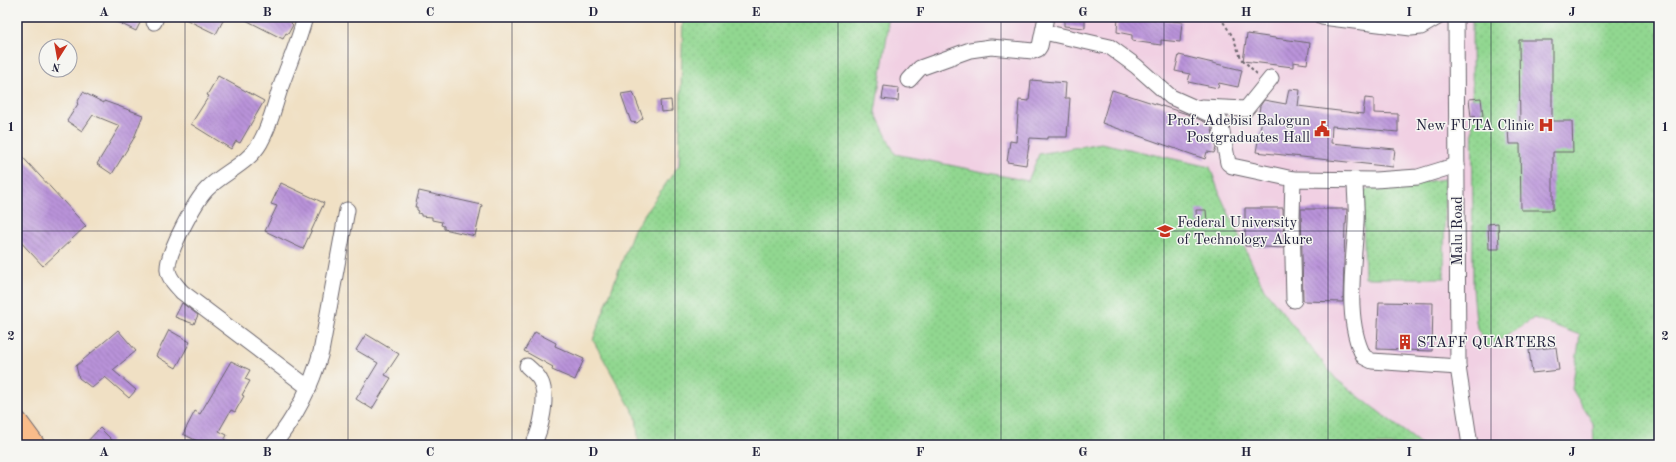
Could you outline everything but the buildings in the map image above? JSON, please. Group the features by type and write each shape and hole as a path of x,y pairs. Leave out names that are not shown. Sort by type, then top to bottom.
{"highway":[{"path":"17,422 34,445"}],"street":[{"path":"305,17 300,37 281,86 270,125 259,145 238,166 208,188 199,198 189,214 169,259 167,268 169,277 182,292 309,388"},
{"path":"910,80 920,68 970,50 991,46 1033,51 1038,49 1044,32 1046,17"},
{"path":"1322,17 1411,28 1421,26 1438,17"},
{"name":"Malu Road","path":"1456,17 1458,367 1470,445"},
{"path":"1044,32 1110,47 1127,58 1171,97 1211,114 1220,121 1228,163 1232,166 1293,179 1355,180 1418,177 1457,165"},
{"path":"1194,107 1246,109 1272,78"},
{"path":"1293,179 1292,217 1294,300"},
{"path":"1355,180 1356,221 1352,280 1352,309 1358,346 1364,357 1372,361 1458,367"},
{"path":"273,445 286,429 300,407 309,388 321,352 348,210"},
{"path":"527,366 539,378 543,386 544,398 541,422 537,439 533,445"}],"path":[{"path":"1220,17 1233,37 1241,58 1258,75 1272,78"}],"shaded area":[{"name":"Federal University of Technology Akure","path":"689,17 1659,17 1659,445 654,445"}],"green space":[{"path":"683,17 887,17 888,30 875,112 895,154 1028,181 1039,154 1101,143 1210,167 1220,195 1264,289 1336,379 1422,445 639,445 636,417 593,340 634,229 679,165"},
{"path":"1472,17 1659,17 1659,445 1594,445 1593,423 1572,389 1580,335 1534,318 1486,349 1476,322 1473,288"},
{"path":"1445,179 1444,278 1365,278 1362,190"}],"place":[{"name":"New FUTA Clinic","path":"1546,125"},
{"name":"Prof. Adebisi Balogun Postgraduates Hall","path":"1322,129"},
{"name":"Federal University of Technology Akure","path":"1165,231"},
{"name":"STAFF QUARTERS","path":"1405,342"}]}
